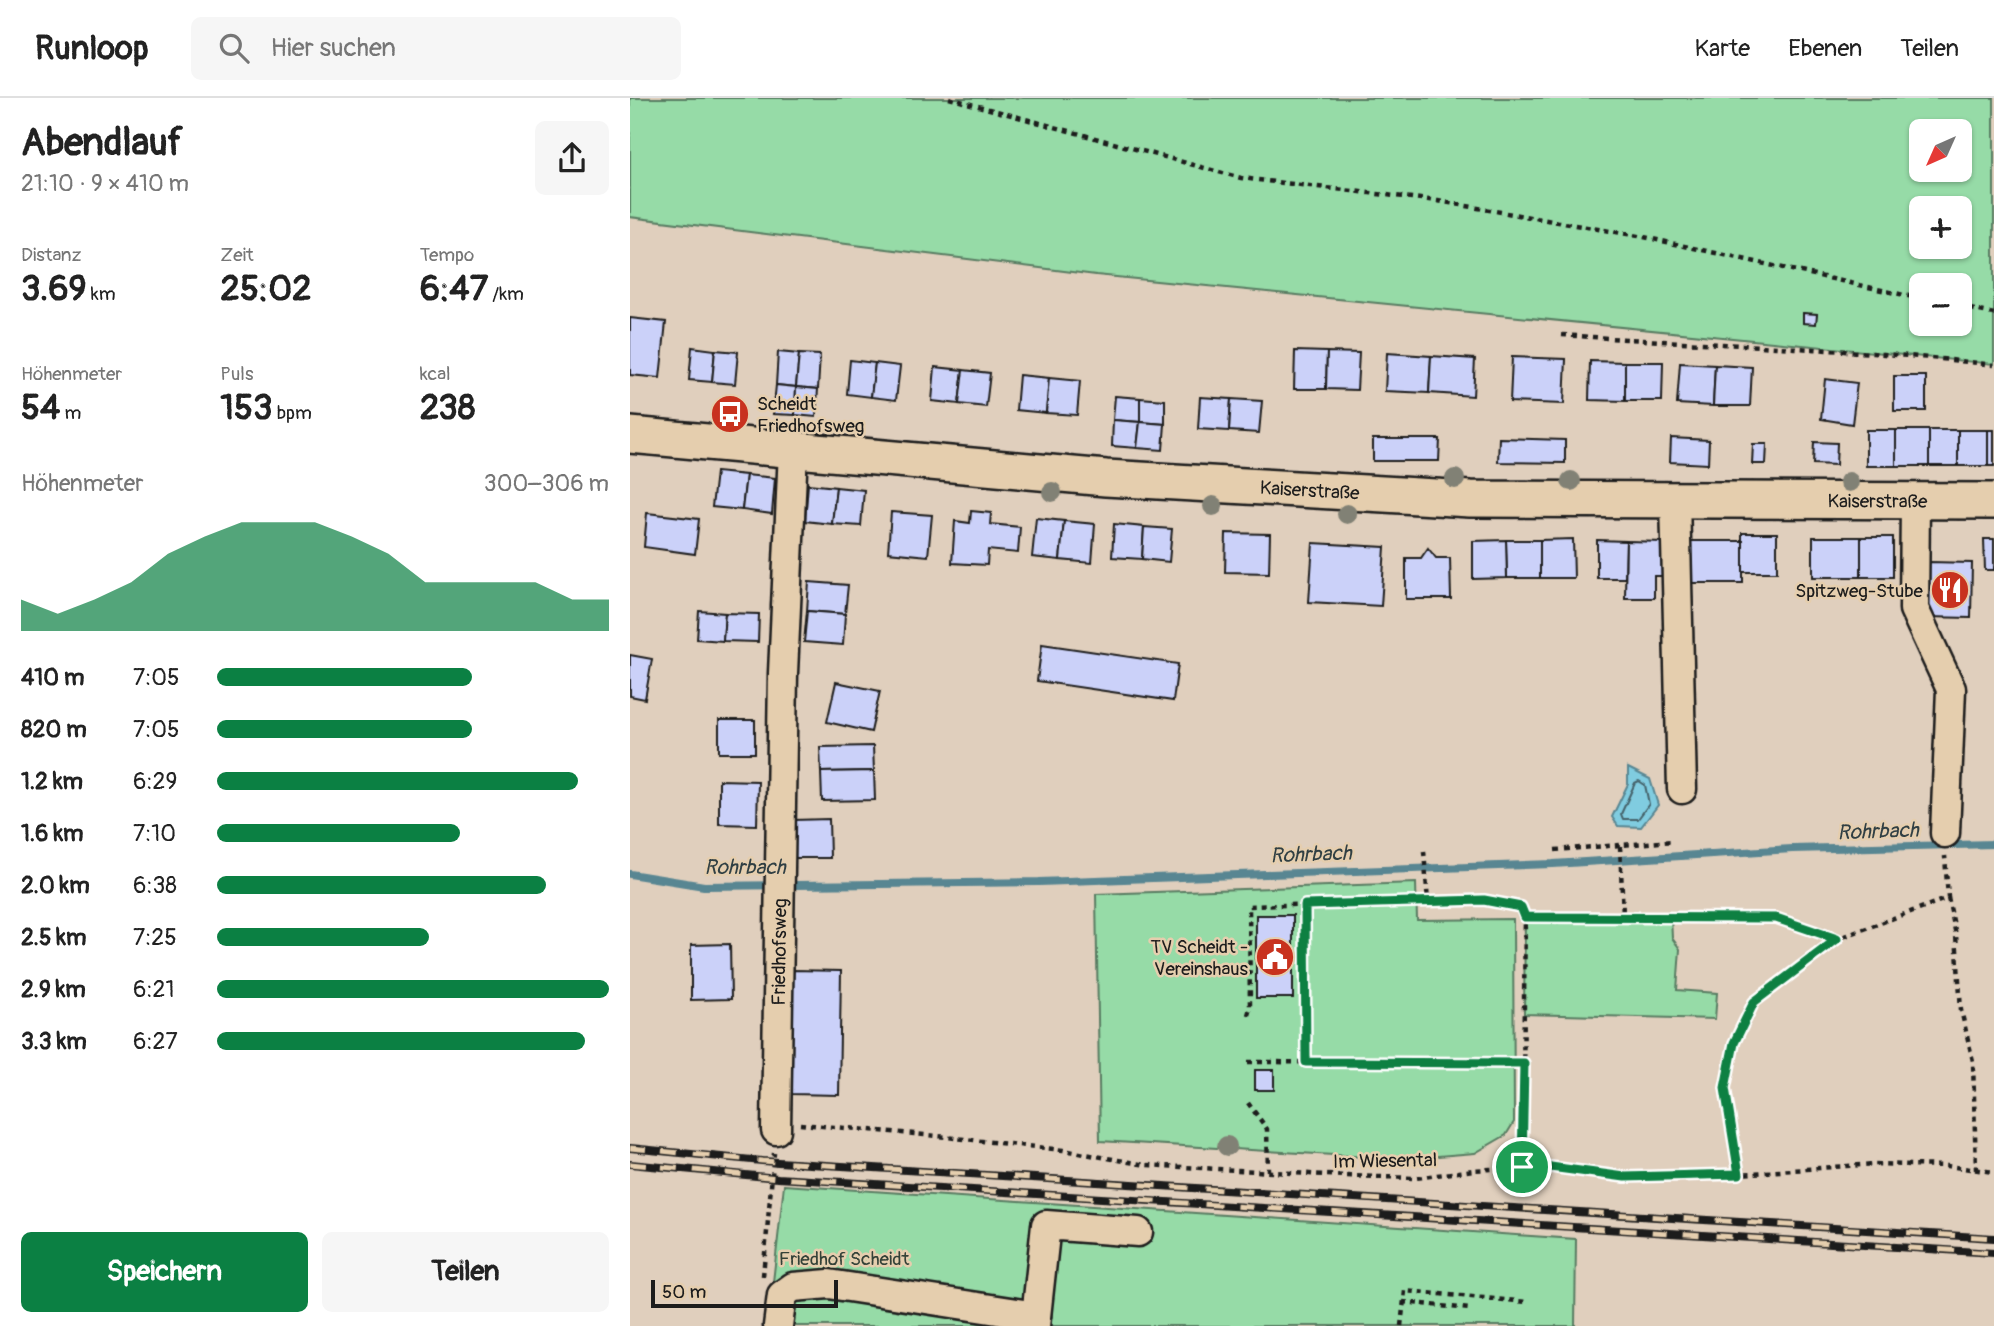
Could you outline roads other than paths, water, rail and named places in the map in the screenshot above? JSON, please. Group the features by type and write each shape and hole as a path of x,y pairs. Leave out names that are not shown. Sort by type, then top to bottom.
{"main road":[{"name":"Kaiserstraße","path":"630,435 1106,478 1455,498 1994,501"}],"street":[{"name":"Friedhofsweg","path":"777,1126 783,673 793,450"},
{"path":"1675,499 1682,789"},
{"path":"1915,502 1914,609 1951,689 1945,833"},
{"path":"778,1326 782,1295 793,1287 829,1284 1036,1321 1045,1225 1138,1232"}],"water":[{"path":"1628,768 1650,779 1658,805 1641,827 1618,826 1612,817 1628,784"}],"waterway":[{"name":"Rohrbach","path":"630,874 704,886 1039,882 1553,864 1792,849 1994,844"}],"railway":[{"path":"630,1148 762,1161 1994,1238"},
{"path":"630,1164 778,1178 1994,1253"}],"place":[{"name":"Scheidt Friedhofsweg","path":"730,414"},
{"name":"Spitzweg-Stube","path":"1950,590"},
{"name":"TV Scheidt - Vereinshaus","path":"1275,957"}],"park label":[{"name":"Friedhof Scheidt","path":"844,1258"}]}
